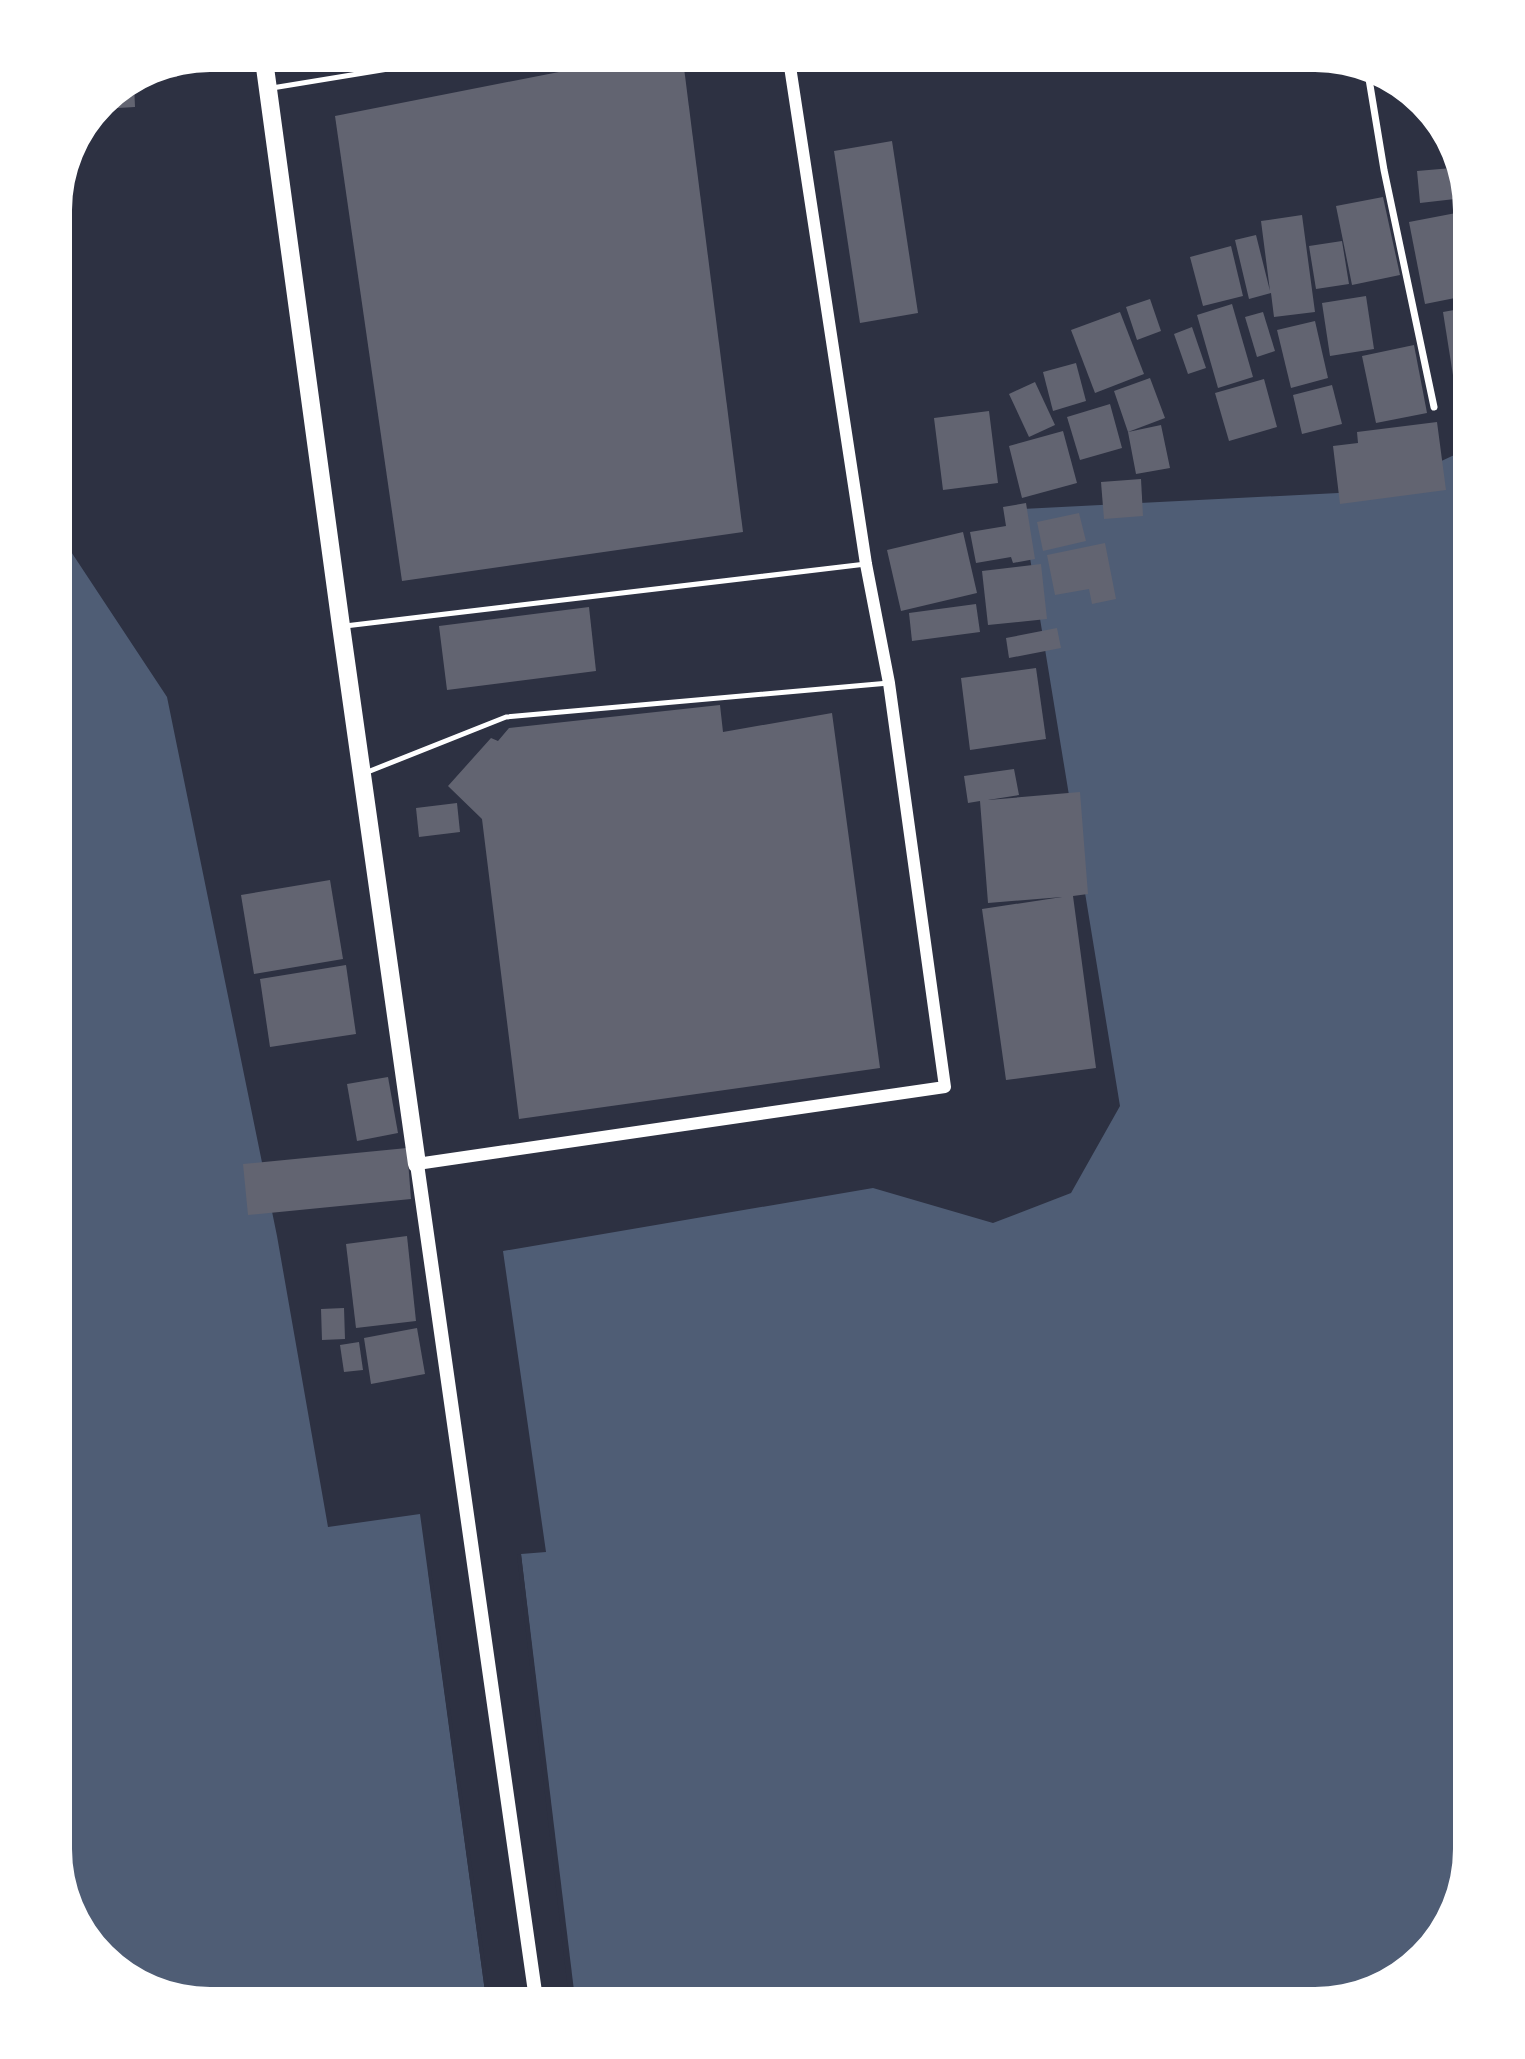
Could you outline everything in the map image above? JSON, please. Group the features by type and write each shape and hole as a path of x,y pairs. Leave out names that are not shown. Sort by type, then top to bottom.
{"main road":[{"path":"266,72 341,626 534,1987"}],"street":[{"path":"417,1164 945,1087 889,683 866,564 791,72"},
{"path":"1370,83 1384,170 1434,407"}],"lane":[{"path":"269,89 371,72"},
{"path":"341,626 866,564"},
{"path":"362,774 506,717 889,683"}],"water":[{"path":"1453,456 1453,1849 1449,1885 1435,1918 1413,1947 1384,1969 1351,1983 1333,1986 572,1987 521,1554 546,1552 503,1251 873,1188 993,1223 1071,1193 1120,1106 1022,509 1377,491"},
{"path":"72,553 167,697 277,1236 328,1527 420,1514 484,1987 201,1987 165,1980 141,1969 112,1947 90,1918 76,1885 72,1849"}],"pier":[{"path":"521,1554 574,1987 568,1987 517,1555"},
{"path":"428,1570 431,1570 488,1987 484,1987"}],"building":[{"path":"559,72 685,72 743,532 402,581 335,116"},
{"path":"134,94 135,107 117,108"},
{"path":"892,141 918,313 860,323 834,151"},
{"path":"1447,168 1452,199 1420,203 1417,171"},
{"path":"1383,197 1400,275 1352,285 1336,206"},
{"path":"1453,214 1453,298 1425,304 1409,222"},
{"path":"1302,215 1315,312 1274,317 1271,293 1249,299 1235,240 1256,235 1270,291 1261,221"},
{"path":"1342,241 1349,284 1316,289 1309,246"},
{"path":"1231,246 1243,296 1203,306 1190,257"},
{"path":"1366,296 1374,349 1330,356 1322,303"},
{"path":"1150,299 1161,331 1137,340 1126,307"},
{"path":"1232,304 1253,377 1218,388 1197,315"},
{"path":"1453,310 1453,375 1443,312"},
{"path":"1120,312 1144,374 1095,393 1071,330"},
{"path":"1263,312 1275,351 1257,357 1245,317"},
{"path":"1315,321 1328,378 1291,388 1277,330"},
{"path":"1192,327 1206,368 1188,374 1174,334"},
{"path":"1414,345 1427,413 1376,423 1362,356"},
{"path":"1076,363 1086,401 1053,411 1043,372"},
{"path":"1150,378 1165,418 1128,432 1114,391"},
{"path":"1264,379 1277,427 1229,441 1215,393"},
{"path":"1035,382 1055,425 1029,437 1009,394"},
{"path":"1332,385 1342,424 1302,434 1293,395"},
{"path":"1110,404 1122,448 1080,460 1067,417"},
{"path":"989,411 998,483 943,490 934,418"},
{"path":"1437,422 1446,490 1340,504 1333,446 1358,443 1357,432"},
{"path":"1161,425 1170,468 1136,474 1128,432"},
{"path":"1063,431 1077,483 1022,498 1009,446"},
{"path":"1141,479 1143,516 1104,519 1101,482"},
{"path":"1026,503 1035,559 1013,563 1011,557 976,563 970,532 1006,526 1003,507"},
{"path":"1079,513 1086,541 1043,551 1037,522"},
{"path":"963,532 977,593 901,611 887,550"},
{"path":"1105,543 1116,599 1092,604 1089,589 1055,595 1047,555"},
{"path":"1041,564 1047,619 988,625 982,571"},
{"path":"976,604 980,632 912,641 909,613"},
{"path":"589,607 596,671 447,690 439,626"},
{"path":"1057,628 1061,648 1009,658 1006,638"},
{"path":"1036,668 1046,739 970,750 961,678"},
{"path":"720,705 723,732 832,713 880,1068 519,1119 482,819 448,786 491,738 498,741 509,728"},
{"path":"1014,769 1019,795 988,800 1080,792 1088,894 1073,896 1096,1068 1006,1080 982,909 1062,897 988,903 980,801 968,803 964,776"},
{"path":"457,803 460,832 419,837 416,808"},
{"path":"330,880 343,959 254,974 241,895"},
{"path":"346,965 356,1034 270,1047 260,979"},
{"path":"388,1077 398,1133 357,1141 347,1084"},
{"path":"407,1148 411,1199 248,1215 243,1164"},
{"path":"407,1236 416,1321 356,1328 346,1244"},
{"path":"344,1308 345,1339 322,1340 321,1309"},
{"path":"417,1328 425,1374 371,1384 364,1338"},
{"path":"359,1342 363,1370 344,1372 340,1345"}]}
